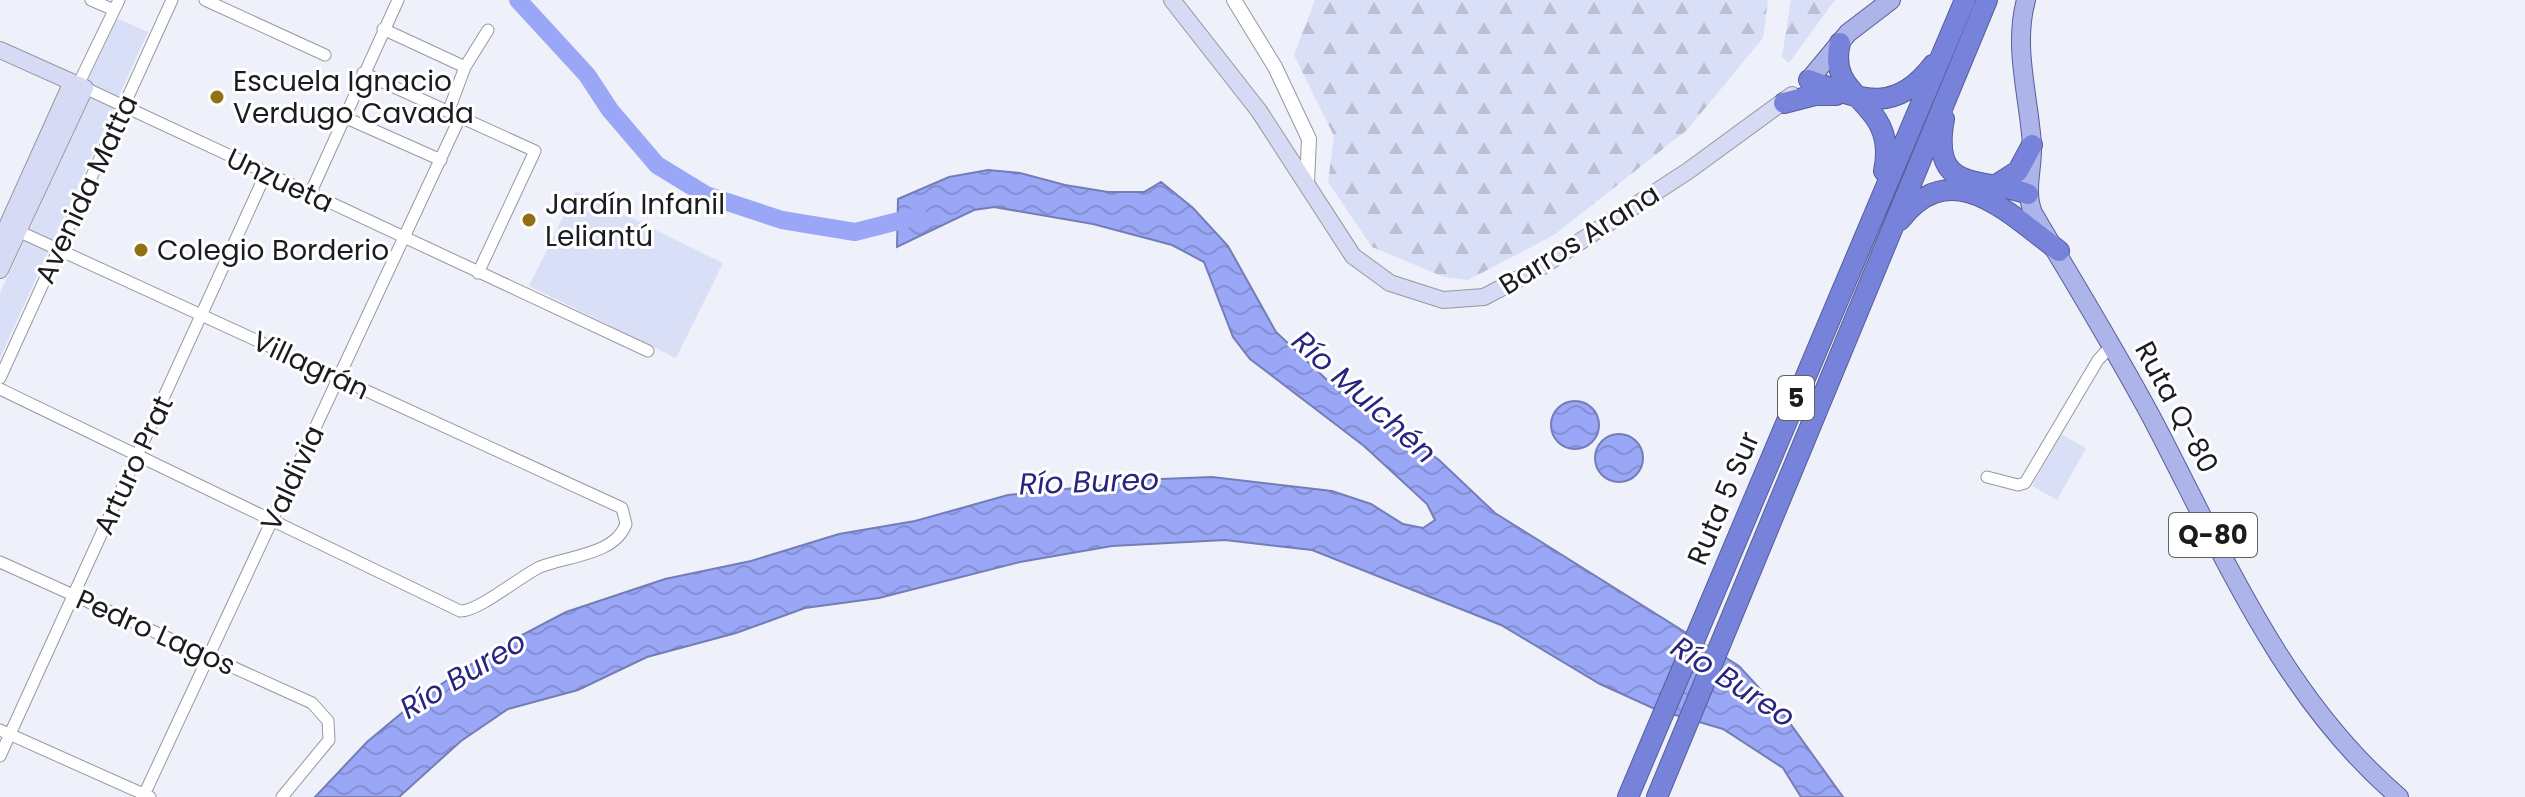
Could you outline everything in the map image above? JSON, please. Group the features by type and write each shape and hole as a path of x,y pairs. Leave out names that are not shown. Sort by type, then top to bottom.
{"highway":[{"name":"Ruta 5 Sur","path":"1628,797 1965,0"},
{"name":"Ruta 5 Sur","path":"1657,797 1987,0"},
{"path":"1840,43 1839,68 1856,97 1874,112 1886,134 1887,153 1877,206"},
{"path":"1784,103 1815,95 1879,100 1902,94 1923,77 1944,49"},
{"path":"1809,80 1856,97"},
{"path":"1947,95 1941,144 1947,164 1971,183 2009,204 2028,194"},
{"path":"1995,195 2018,171 2032,145"},
{"path":"1889,232 1921,198 1934,191 1965,191 1995,195 2059,251"}],"main road":[{"name":"Barros Arana","path":"1172,0 1244,90 1343,242 1377,275 1418,295 1443,300 1473,300 1541,267 1784,103 1809,80"},
{"path":"1809,80 1856,25 1891,0"},
{"name":"Ruta Q-80","path":"2026,0 2020,38 2032,145 2028,194 2033,213 2113,344 2287,670 2339,740 2399,797"},
{"name":"Unzueta","path":"0,50 78,85"},
{"name":"Avenida Matta","path":"0,242 78,85"},
{"name":"Avenida Matta","path":"0,270 9,226"}],"street":[{"path":"91,0 116,5"},
{"name":"Avenida Matta","path":"0,378 172,0"},
{"path":"205,0 325,55"},
{"path":"310,194 398,0"},
{"path":"1234,0 1275,67 1309,139 1307,183"},
{"name":"Avenida Matta","path":"78,85 116,5"},
{"path":"383,29 465,67"},
{"path":"449,110 465,67 488,30"},
{"path":"363,73 535,151 478,273"},
{"name":"Unzueta","path":"78,85 648,351"},
{"name":"Valdivia","path":"146,796 461,115"},
{"path":"344,117 441,160"},
{"name":"Arturo Prat","path":"0,756 5,732 74,595 266,173"},
{"name":"Villagrán","path":"9,226 622,508 626,524 611,544 540,568 470,611 460,611 273,518"},
{"path":"1987,477 2018,485 2025,483 2098,360 2113,344"},
{"path":"0,389 273,518"},
{"name":"Pedro Lagos","path":"0,562 312,703 328,721 329,740 282,797"},
{"path":"5,732 146,796"}],"green space":[{"path":"1315,0 1768,0 1763,38 1687,130 1554,235 1468,280 1444,277 1372,247 1328,182 1334,136 1294,55"},
{"path":"1791,0 1835,0 1789,63 1782,57"},
{"path":"116,18 148,32 0,358 0,293 95,87 87,82"},
{"path":"576,191 723,263 676,358 529,286"},
{"path":"2061,434 2086,448 2057,500 2032,486"}],"water":[{"name":"Río Bureo","path":"988,170 1020,173 1108,192 1144,192 1161,182 1193,208 1228,246 1276,332 1326,379 1439,460 1495,513 1739,666 1784,715 1843,797 1801,797 1783,768 1723,729 1655,709 1600,684 1501,625 1312,550 1225,540 1112,546 1020,562 879,598 805,608 736,633 647,657 578,690 508,709 461,741 399,797 315,797 367,742 416,701 488,653 566,612 665,579 751,561 839,534 915,521 1008,495 1160,479 1212,477 1332,491 1371,504 1403,524 1423,528 1435,520 1427,504 1364,446 1250,359 1233,337 1204,262 1172,245 1093,224 994,207 974,210 897,247 898,199 949,177"},
{"path":"1575,401 1592,408 1599,425 1592,442 1575,449 1558,442 1551,425 1558,408"},
{"path":"1619,434 1636,441 1643,458 1636,475 1619,482 1602,475 1595,458 1602,441"}],"waterway":[{"name":"Río Mulchén","path":"518,0 587,75 610,110 657,165 706,195 782,220 855,232 918,216"}],"place":[{"name":"Escuela Ignacio Verdugo Cavada","path":"217,97"},
{"name":"Jardín Infanil Leliantú","path":"529,220"},
{"name":"Colegio Borderio","path":"141,250"}]}
